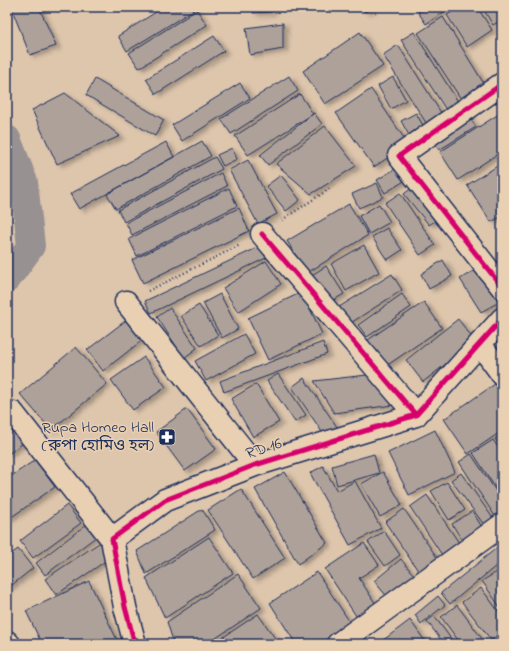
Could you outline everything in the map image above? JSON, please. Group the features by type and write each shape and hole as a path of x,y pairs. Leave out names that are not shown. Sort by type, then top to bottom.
{"street":[{"path":"502,84 399,156 502,287"},
{"path":"262,234 416,416 502,319"},
{"path":"126,302 255,465"},
{"path":"480,344 502,374"},
{"path":"13,412 112,539 125,607 135,644"},
{"name":"RD 16","path":"112,539 165,500 255,465 416,416"},
{"path":"338,644 502,525"}],"path":[{"path":"126,302 262,234 332,187"}],"building":[{"path":"11,7 39,7 56,46 30,55"},
{"path":"164,7 194,7 195,9 127,51 118,36"},
{"path":"253,7 271,7 271,12 253,13"},
{"path":"362,7 374,7 365,12"},
{"path":"425,7 451,7 426,24 418,12"},
{"path":"460,7 477,7 492,30 467,47 447,15"},
{"path":"482,7 502,7 502,20 493,25"},
{"path":"197,10 207,25 139,68 129,53"},
{"path":"443,17 486,87 463,102 418,33"},
{"path":"283,23 283,49 250,55 246,28"},
{"path":"360,32 383,66 325,104 303,71"},
{"path":"414,32 462,108 450,116 401,40"},
{"path":"214,36 224,51 156,94 146,79"},
{"path":"398,45 445,119 430,129 383,55"},
{"path":"289,76 298,91 231,134 221,119"},
{"path":"393,77 406,100 391,109 378,86"},
{"path":"95,79 164,120 155,136 86,95"},
{"path":"240,83 250,98 182,141 172,125"},
{"path":"371,89 408,144 374,167 336,113"},
{"path":"65,93 120,136 57,164 32,110"},
{"path":"300,94 313,114 248,155 235,136"},
{"path":"502,112 502,151 458,180 440,152"},
{"path":"314,113 322,124 268,165 260,155"},
{"path":"416,113 426,131 411,139 401,121"},
{"path":"467,114 476,127 439,150 431,138"},
{"path":"325,126 356,166 311,194 276,164"},
{"path":"202,141 211,156 116,209 107,194"},
{"path":"166,142 174,157 79,209 70,194"},
{"path":"232,148 237,159 223,166 217,155"},
{"path":"215,157 222,169 124,222 118,210"},
{"path":"248,160 277,214 258,224 229,170"},
{"path":"502,163 502,216 491,222 467,185"},
{"path":"401,165 409,178 385,193 377,180"},
{"path":"221,173 227,186 132,235 126,223"},
{"path":"281,175 300,200 286,211 266,186"},
{"path":"377,183 383,197 359,208 352,194"},
{"path":"414,186 439,218 429,225 404,194"},
{"path":"229,188 237,206 137,256 129,239"},
{"path":"400,193 435,245 420,255 385,203"},
{"path":"349,204 368,235 307,273 287,241"},
{"path":"379,204 390,222 369,234 359,216"},
{"path":"239,208 249,231 143,283 132,260"},
{"path":"387,228 402,250 387,260 372,237"},
{"path":"364,245 379,272 346,291 331,264"},
{"path":"261,246 266,258 151,313 145,301"},
{"path":"443,260 452,276 429,289 421,274"},
{"path":"266,261 281,284 238,312 223,288"},
{"path":"326,266 344,294 330,302 312,275"},
{"path":"478,268 499,302 481,312 460,279"},
{"path":"392,274 402,290 349,324 339,307"},
{"path":"302,292 322,334 268,360 248,318"},
{"path":"220,294 238,329 222,338 203,303"},
{"path":"402,294 411,307 367,337 358,325"},
{"path":"424,302 442,328 383,368 365,342"},
{"path":"199,305 218,335 201,346 181,316"},
{"path":"170,308 197,348 184,358 157,317"},
{"path":"129,318 145,338 103,371 87,350"},
{"path":"458,319 475,341 423,382 406,360"},
{"path":"244,334 255,354 206,381 195,361"},
{"path":"323,342 327,354 224,392 220,381"},
{"path":"76,347 107,384 51,430 20,394"},
{"path":"144,357 166,387 133,410 111,380"},
{"path":"278,374 306,415 295,422 267,381"},
{"path":"376,374 393,405 334,413 314,381"},
{"path":"304,378 337,427 324,435 292,387"},
{"path":"256,384 279,422 253,437 231,399"},
{"path":"495,384 502,395 502,431 468,454 444,419"},
{"path":"187,409 216,449 185,471 156,432"},
{"path":"13,429 23,443 7,455 7,433"},
{"path":"435,430 455,472 409,495 388,453"},
{"path":"502,434 502,449 495,439"},
{"path":"493,440 502,453 502,498 473,453"},
{"path":"374,454 379,473 337,485 332,466"},
{"path":"471,454 502,500 502,519 499,522 459,462"},
{"path":"35,460 55,487 7,520 7,479"},
{"path":"323,466 337,491 355,481 381,528 350,545 310,473"},
{"path":"285,472 327,543 298,564 255,489"},
{"path":"383,472 402,505 380,517 361,484"},
{"path":"461,473 497,524 488,530 451,480"},
{"path":"447,482 465,510 449,520 431,491"},
{"path":"241,489 285,558 253,579 208,510"},
{"path":"427,495 461,546 444,558 410,507"},
{"path":"67,505 81,523 33,558 20,541"},
{"path":"202,509 215,530 146,574 137,551"},
{"path":"404,509 440,562 421,575 385,522"},
{"path":"472,511 485,532 465,545 452,524"},
{"path":"87,524 97,536 45,575 36,563"},
{"path":"384,531 400,555 385,566 368,542"},
{"path":"209,537 233,573 165,618 146,578"},
{"path":"102,541 113,556 56,595 45,579"},
{"path":"364,543 379,565 359,578 379,609 360,622 325,569"},
{"path":"499,546 502,550 502,561 450,604 441,593"},
{"path":"18,549 33,568 7,589 7,557"},
{"path":"401,559 417,579 390,600 374,581"},
{"path":"500,570 502,573 502,610 482,581"},
{"path":"317,572 355,630 333,644 296,644 270,603"},
{"path":"238,574 261,608 207,644 174,644 167,622"},
{"path":"89,581 119,644 42,644 26,611"},
{"path":"481,588 502,616 502,632 491,640 462,602"},
{"path":"438,596 445,605 421,624 415,615"},
{"path":"457,605 486,644 461,644 441,617"},
{"path":"258,614 279,644 213,644"},
{"path":"434,616 455,644 444,644 427,621"},
{"path":"410,620 427,644 378,644"}],"waterway":[{"path":"7,139 24,182 31,246 7,279"}],"cycle path":[{"path":"502,84 399,156 502,287"},
{"path":"262,234 416,415"},
{"path":"135,644 125,607 112,539 165,500 255,465 416,415 502,319"}],"place":[{"name":"Rupa Homeo Hall (রুপা হোমিও হল)","path":"167,437"}]}
